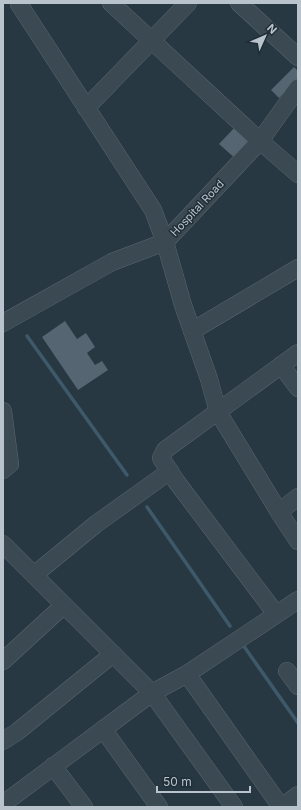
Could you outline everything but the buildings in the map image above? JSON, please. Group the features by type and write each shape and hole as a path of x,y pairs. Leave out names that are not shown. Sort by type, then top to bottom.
{"street":[{"path":"20,3 19,4 153,210 165,242 183,306 209,379 218,412 298,541"},
{"path":"111,3 260,141 298,174"},
{"path":"86,108 188,3"},
{"path":"239,3 298,56"},
{"name":"Hospital Road","path":"3,323 112,262 165,242 260,141 298,88"},
{"path":"192,331 298,268"},
{"path":"276,614 161,458 165,450 298,353"},
{"path":"282,365 298,388"},
{"path":"3,411 10,464 3,470"},
{"path":"34,575 96,524 170,471"},
{"path":"279,512 298,497"},
{"path":"3,544 152,693 234,807"},
{"path":"8,804 53,766 152,693 187,674 298,600"},
{"path":"3,661 64,605"},
{"path":"3,741 17,732 113,654"},
{"path":"287,671 298,686"},
{"path":"187,674 282,807 298,795"},
{"path":"103,729 159,807"},
{"path":"53,766 84,807"}],"waterway":[{"path":"27,336 127,475"},
{"path":"147,507 230,626"},
{"path":"243,645 298,723"}]}
